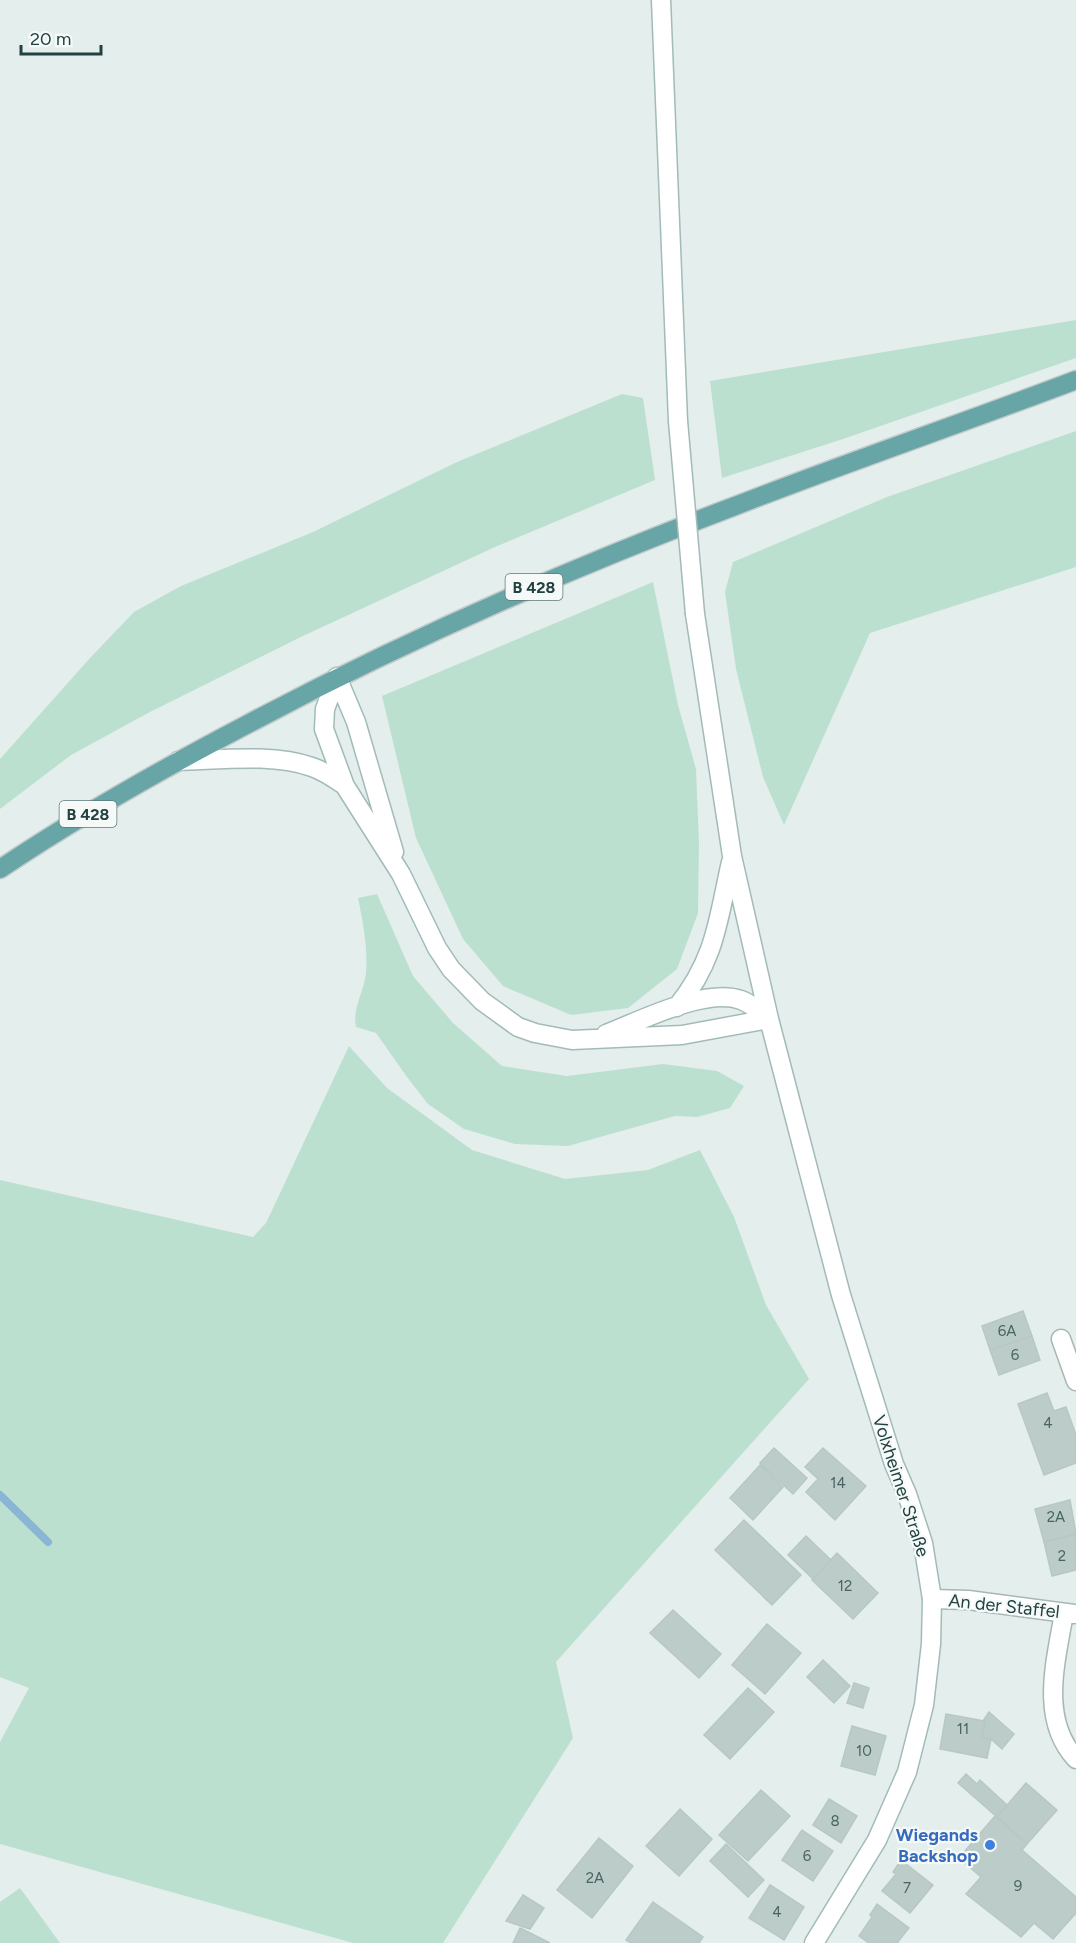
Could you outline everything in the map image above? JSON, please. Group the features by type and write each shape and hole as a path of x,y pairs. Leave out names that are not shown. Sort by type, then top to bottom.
{"main road":[{"name":"Volxheimer Straße","path":"661,0 678,422 695,614 732,856 769,1019 841,1295 894,1464 917,1522 932,1599 931,1642 924,1705 907,1772 877,1840 814,1943"},
{"name":"B 428","path":"0,869 43,840 178,761 337,677 525,591 735,506 1076,380"},
{"path":"337,677 325,709 324,729 345,786 401,874 437,948 451,969 482,1001 518,1027 535,1033 572,1040 682,1035 769,1019"},
{"path":"337,677 356,722 401,874"},
{"path":"178,761 282,760 313,767 325,772 345,786"},
{"path":"677,1007 692,988 712,947 732,856"},
{"path":"591,1040 677,1007 708,998 729,998 748,1004 769,1019"},
{"path":"1061,1340 1076,1381"},
{"name":"An der Staffel","path":"932,1599 968,1600 1070,1613"},
{"path":"1070,1613 1052,1685 1056,1725 1068,1751 1076,1759"}],"green space":[{"path":"1076,320 1076,358 843,439 722,478 710,381"},
{"path":"622,394 643,398 655,480 495,547 305,635 148,713 71,755 0,809 0,759 134,612 181,586 313,532 457,462"},
{"path":"1076,431 1076,567 870,633 784,825 763,777 736,669 725,592 733,562 887,497"},
{"path":"653,582 678,705 696,769 699,843 698,913 677,969 628,1008 571,1015 503,986 463,939 416,838 382,696"},
{"path":"377,894 413,976 453,1023 502,1066 567,1076 663,1064 717,1071 744,1086 730,1108 697,1117 675,1116 568,1146 515,1144 464,1129 428,1104 376,1033 356,1027 357,1007 366,973 365,935 358,898"},
{"path":"349,1046 387,1088 472,1150 565,1179 648,1170 700,1150 734,1217 766,1305 809,1379 556,1662 573,1738 443,1943 353,1943 0,1844 0,1742 29,1688 0,1677 0,1180 253,1237 266,1223"},
{"path":"20,1888 60,1943 0,1943 0,1902"}],"building":[{"path":"1023,1311 1032,1336 990,1350 982,1326"},
{"path":"1032,1336 1040,1360 999,1375 990,1350"},
{"path":"1047,1393 1054,1411 1066,1407 1076,1435 1076,1463 1044,1475 1018,1404"},
{"path":"774,1448 807,1478 793,1494 760,1463"},
{"path":"823,1448 866,1486 835,1520 806,1492 818,1479 805,1467"},
{"path":"760,1465 783,1487 753,1520 730,1498"},
{"path":"1070,1500 1076,1534 1044,1542 1035,1509"},
{"path":"744,1520 801,1575 772,1605 715,1550"},
{"path":"1076,1534 1076,1570 1052,1576 1044,1542"},
{"path":"806,1536 831,1560 813,1579 788,1555"},
{"path":"837,1553 878,1593 853,1619 812,1580"},
{"path":"673,1610 721,1654 699,1678 650,1633"},
{"path":"767,1624 801,1653 765,1694 732,1665"},
{"path":"823,1660 850,1686 834,1703 807,1677"},
{"path":"854,1683 869,1688 863,1708 847,1703"},
{"path":"748,1688 774,1712 730,1759 704,1735"},
{"path":"989,1712 1014,1734 1002,1749 991,1739 982,1737 985,1721 983,1721"},
{"path":"946,1714 985,1721 982,1737 991,1739 987,1758 940,1749"},
{"path":"852,1726 886,1736 875,1775 841,1766"},
{"path":"966,1774 977,1784 980,1780 1007,1805 997,1817 958,1783"},
{"path":"1026,1783 1057,1810 1027,1844 997,1817"},
{"path":"761,1790 790,1816 748,1861 719,1835"},
{"path":"829,1799 857,1816 841,1843 813,1825"},
{"path":"680,1809 712,1839 679,1876 646,1846"},
{"path":"995,1816 1027,1844 1022,1850 1076,1897 1076,1913 1053,1939 1034,1923 1021,1937 966,1894 981,1877 959,1858"},
{"path":"802,1830 833,1851 813,1881 782,1860"},
{"path":"599,1838 633,1866 592,1918 557,1890"},
{"path":"726,1844 764,1880 748,1897 710,1861"},
{"path":"901,1860 933,1885 910,1913 882,1891 896,1874 893,1872"},
{"path":"770,1885 804,1907 784,1940 749,1918"},
{"path":"523,1895 544,1908 530,1929 506,1921"},
{"path":"653,1902 703,1937 699,1943 631,1943 626,1940"},
{"path":"877,1904 909,1928 897,1943 869,1943 859,1936 872,1917 870,1915"},
{"path":"520,1928 550,1943 513,1943"}],"waterway":[{"path":"0,1495 48,1542"}],"place":[{"name":"Wiegands Backshop","path":"990,1845"}]}
